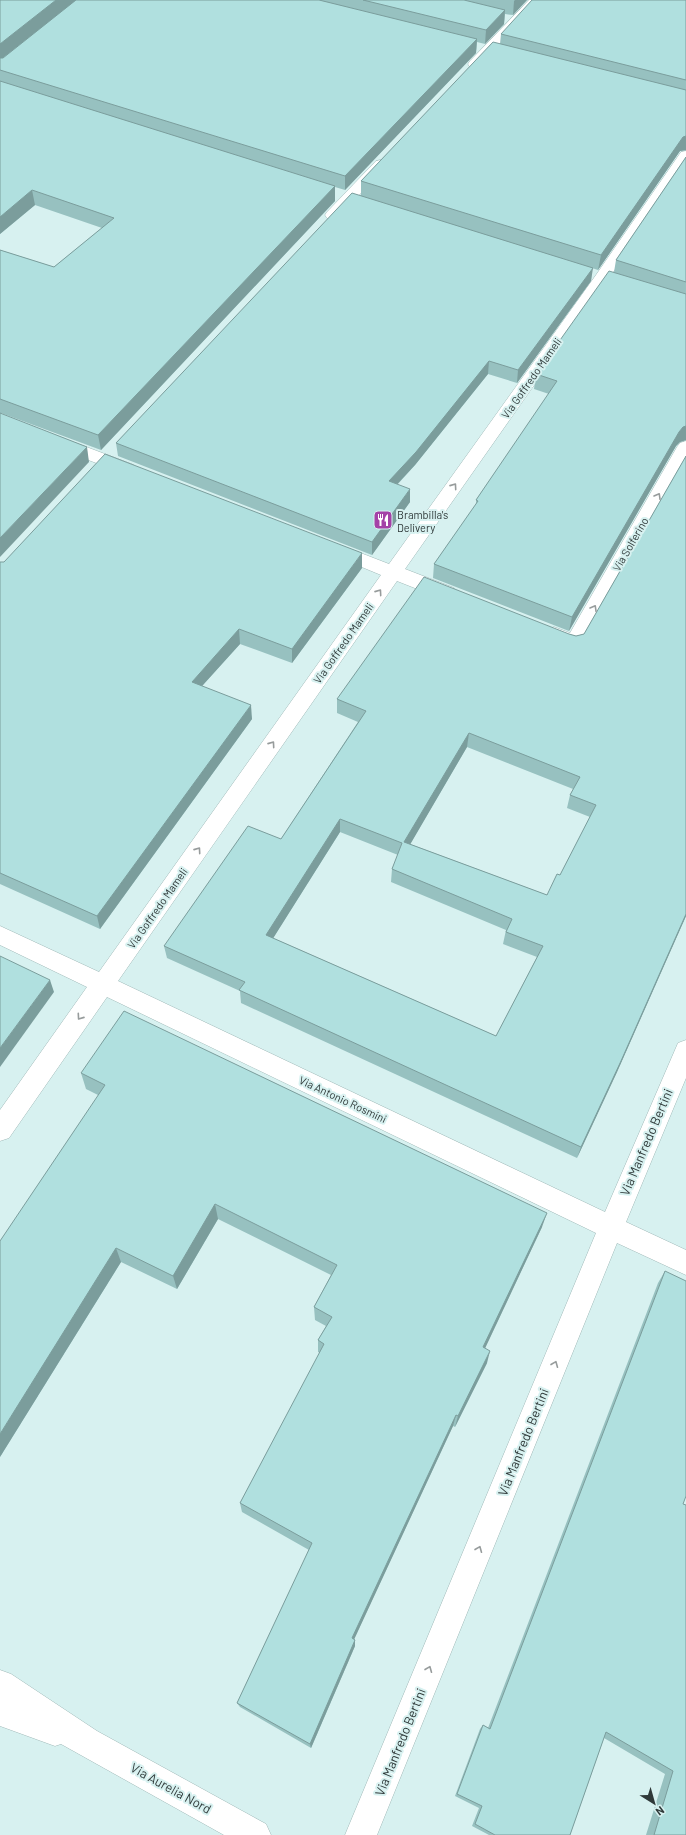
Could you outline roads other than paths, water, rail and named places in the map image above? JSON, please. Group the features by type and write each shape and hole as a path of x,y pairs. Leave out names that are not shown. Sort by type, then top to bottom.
{"street":[{"path":"467,73 489,50 508,20 536,0"},
{"path":"474,46 504,54"},
{"path":"321,227 342,196 390,154"},
{"name":"Via Goffredo Mameli","path":"0,1130 602,277 686,155"},
{"path":"342,196 363,203"},
{"path":"44,437 147,477"},
{"name":"Via Solferino","path":"538,628 574,642 686,447"},
{"path":"318,543 465,600"},
{"name":"Via Antonio Rosmini","path":"0,935 103,986 686,1263"},
{"name":"Via Manfredo Bertini","path":"361,1835 611,1227 686,1050"},
{"name":"Via Aurelia Nord","path":"0,1685 86,1742 255,1835"},
{"name":"Via Aurelia Nord","path":"0,1711 86,1742"}],"place":[{"name":"Brambilla's Delivery","path":"383,520"}]}
